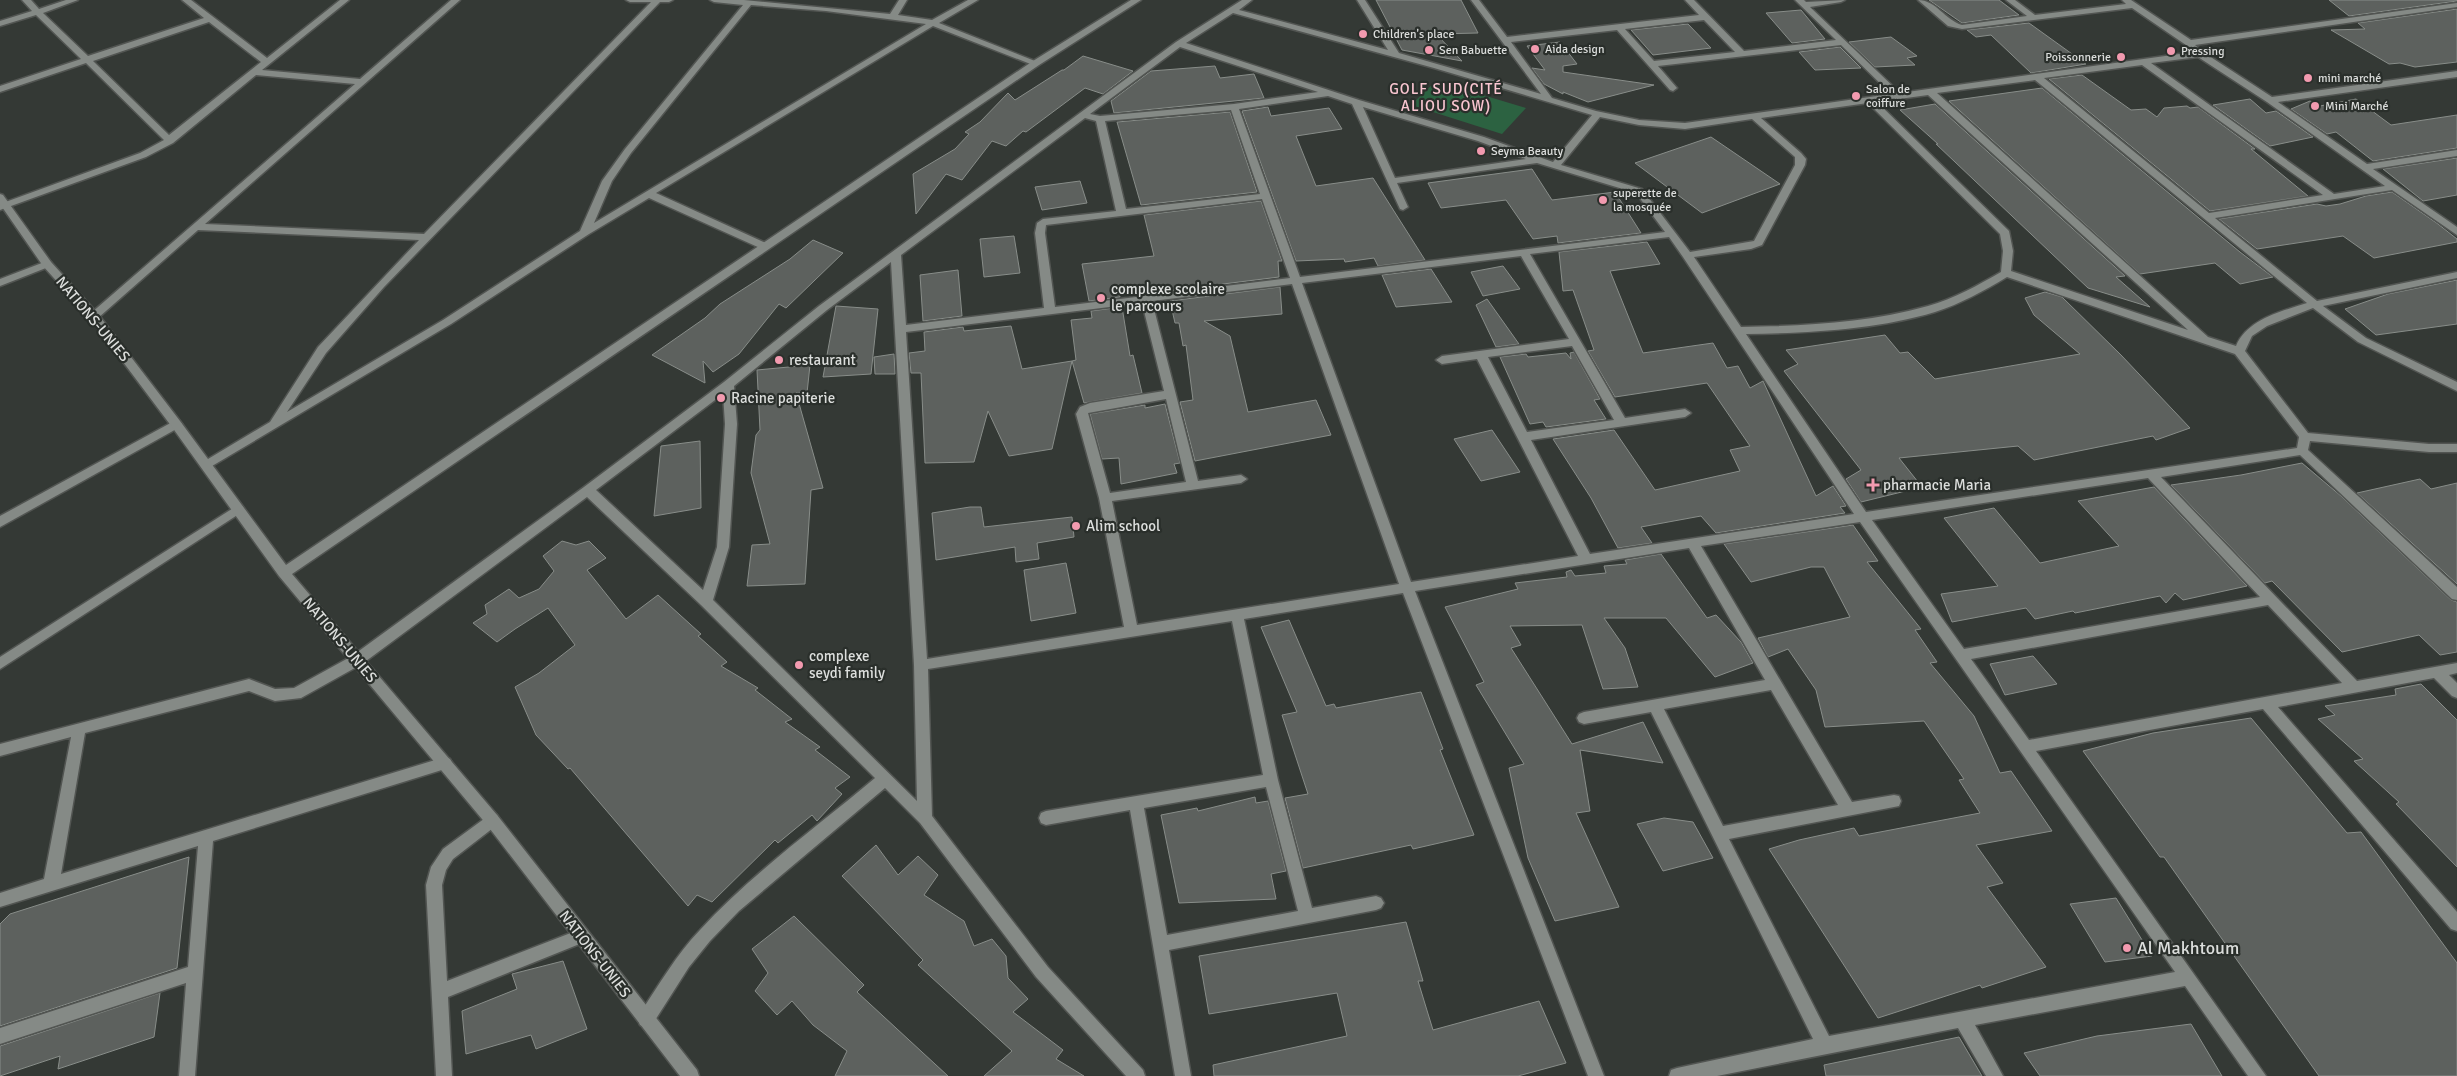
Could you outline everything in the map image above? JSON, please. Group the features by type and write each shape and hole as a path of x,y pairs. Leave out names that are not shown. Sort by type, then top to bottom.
{"street":[{"path":"26,0 170,141"},
{"path":"0,24 74,0"},
{"path":"186,0 208,19 266,62"},
{"path":"2,203 143,155 170,141 345,0"},
{"path":"94,316 456,0"},
{"path":"630,0 669,0"},
{"path":"714,0 826,8 934,22 1036,63"},
{"path":"826,8 832,0"},
{"path":"892,16 903,0"},
{"path":"207,465 446,322 584,232 934,22 974,0"},
{"path":"284,573 1036,63 1137,0"},
{"path":"0,750 249,685 275,695 296,694 357,660 588,490 728,385 823,308 1179,44 1248,0"},
{"path":"1361,0 1396,54"},
{"path":"1475,0 1548,98"},
{"path":"1689,0 1741,53"},
{"path":"1802,2 1841,0"},
{"path":"1922,0 1951,24 1962,27 2130,3 2189,43 2200,54 2270,100 2457,232"},
{"path":"2010,0 2034,18"},
{"path":"2453,0 2457,4"},
{"path":"274,424 322,350 426,237 657,1"},
{"path":"1802,2 1898,96"},
{"path":"584,232 608,182 628,151 749,3"},
{"path":"2189,43 2457,4"},
{"path":"1231,10 1396,54 1598,113 1672,126 1685,126 2200,54"},
{"path":"1506,40 1705,17"},
{"path":"0,89 208,19"},
{"path":"1619,27 1673,88"},
{"path":"1652,64 1844,42"},
{"path":"1179,44 1356,102 1482,139 1555,166 1639,191 1672,234 1864,518 2258,1076"},
{"path":"2144,62 2332,197"},
{"path":"254,72 362,82"},
{"path":"2270,100 2457,74"},
{"path":"2037,77 2315,304 2362,340 2457,387"},
{"path":"1930,92 2204,339"},
{"path":"1084,115 1100,119 1234,107 1328,93"},
{"path":"1870,100 2006,233 2008,251 2006,273"},
{"path":"1356,102 1403,207"},
{"path":"1234,107 1407,588 1596,1076"},
{"path":"1555,166 1598,113"},
{"path":"1686,255 1751,246 1758,243 1800,165 1801,159 1798,155 1753,116"},
{"path":"1100,119 1121,211"},
{"path":"2366,167 2457,153"},
{"path":"1393,181 1537,160"},
{"path":"2208,216 2395,187"},
{"path":"649,194 764,246"},
{"path":"1050,310 1040,225 1050,219 1265,196"},
{"name":"NATIONS-UNIES","path":"2,203 47,264 94,316 207,465 284,573 492,820 691,1076"},
{"path":"196,227 426,237"},
{"path":"900,329 1672,234"},
{"path":"1523,251 1622,423"},
{"path":"896,254 921,665 924,818"},
{"path":"0,283 47,264"},
{"path":"1737,331 1813,329 1869,322 1932,310 1978,290 2006,273 2239,351 2305,437 2390,443 2428,448 2457,448"},
{"path":"2239,351 2248,334 2268,320 2315,304 2457,275"},
{"path":"1146,298 1194,485"},
{"path":"1442,360 1576,342"},
{"path":"1481,355 1586,560"},
{"path":"706,601 723,547 731,424 728,385"},
{"path":"1131,631 1106,498 1082,414 1084,410 1170,394"},
{"path":"1523,437 1685,414"},
{"path":"0,522 176,424"},
{"path":"2302,451 2305,437"},
{"path":"921,665 1586,560 2302,451"},
{"path":"2302,451 2457,595"},
{"path":"2151,474 2353,686"},
{"path":"1106,498 1241,478"},
{"path":"588,490 706,601 886,778 924,818 1042,972 1137,1076"},
{"path":"0,664 238,509"},
{"path":"1693,544 1848,809"},
{"path":"1962,655 2270,600"},
{"path":"1237,615 1271,780 1307,917"},
{"path":"2026,746 2457,668"},
{"path":"2437,672 2457,692"},
{"path":"1584,718 1774,684"},
{"path":"2266,703 2457,924"},
{"path":"1655,706 1825,1045"},
{"path":"51,886 79,730"},
{"path":"0,900 51,886 445,763"},
{"path":"646,1019 683,962 733,906 886,778"},
{"path":"1046,818 1271,780"},
{"path":"1718,834 1894,801"},
{"path":"1136,804 1183,1076"},
{"path":"444,1076 434,885 439,867 448,854 492,820"},
{"path":"187,1076 206,837"},
{"path":"1160,944 1376,903"},
{"path":"440,992 581,936"},
{"path":"0,1036 196,972"},
{"path":"1677,1076 1825,1045 2187,978"},
{"path":"1962,1019 1995,1076"}],"green space":[{"path":"1436,81 1526,108 1502,134 1411,105"}],"building":[{"path":"1376,0 1461,0 1478,33 1436,34 1462,61 1402,50"},
{"path":"1929,0 1999,0 2019,15 1962,23"},
{"path":"2329,0 2457,0 2457,1 2349,16"},
{"path":"2457,9 2457,62 2415,67 2400,63 2389,64 2331,30 2365,29 2358,23"},
{"path":"1801,10 1825,39 1792,43 1766,13"},
{"path":"2029,23 2086,64 2031,73 1991,35 1976,37 1967,30"},
{"path":"1688,24 1711,48 1653,55 1631,30"},
{"path":"1891,37 1917,56 1907,58 1915,65 1875,67 1849,42"},
{"path":"1560,42 1577,64 1563,66 1563,72 1654,85 1588,102 1563,92 1563,94 1544,84 1532,68 1545,70 1527,46"},
{"path":"1840,47 1861,68 1815,70 1799,52"},
{"path":"1083,56 1133,71 1103,94 1085,88 1026,132 1023,131 1006,146 992,141 962,180 946,174 916,214 913,174 955,149 969,134 965,132 980,122 1008,93 1015,100"},
{"path":"1215,66 1220,78 1254,74 1264,98 1114,113 1111,101 1151,71"},
{"path":"2082,75 2131,110 2146,109 2157,117 2164,108 2198,107 2255,149 2251,149 2308,196 2210,211 2049,79"},
{"path":"2042,88 2240,252 2273,277 2240,284 2215,263 2140,274 1949,101"},
{"path":"2250,99 2266,113 2276,111 2313,137 2270,146 2213,105"},
{"path":"2356,99 2391,125 2457,115 2457,148 2373,161 2336,132 2327,134 2291,109 2310,101 2320,106"},
{"path":"1935,104 2125,276 2116,277 2150,307 2088,288 1900,110"},
{"path":"1268,107 1271,116 1329,108 1342,129 1296,136 1316,186 1373,178 1425,260 1378,266 1374,258 1345,262 1344,259 1296,261 1242,111"},
{"path":"1230,112 1257,192 1141,205 1117,122"},
{"path":"1711,137 1780,184 1702,213 1635,163"},
{"path":"2457,158 2457,195 2423,201 2383,169"},
{"path":"1532,169 1552,200 1615,192 1641,233 1558,243 1557,236 1533,239 1506,200 1441,208 1428,183"},
{"path":"1080,181 1087,203 1042,210 1035,187"},
{"path":"2392,192 2438,224 2457,239 2457,242 2374,258 2343,236 2257,249 2219,219 2317,204 2326,206 2340,204 2366,196"},
{"path":"1261,201 1282,261 1278,261 1279,277 1167,291 1166,286 1119,292 1120,297 1089,301 1082,264 1154,256 1144,215"},
{"path":"1014,236 1020,273 984,277 980,239"},
{"path":"813,240 843,253 786,308 779,304 739,354 713,372 703,361 705,383 652,355 705,318 720,304 790,259"},
{"path":"1647,242 1660,264 1610,271 1643,353 1713,343 1727,368 1738,366 1750,388 1763,381 1816,496 1833,486 1846,506 1840,507 1845,513 1716,533 1701,516 1641,527 1652,543 1618,548 1591,498 1553,439 1614,430 1655,490 1740,471 1730,450 1750,446 1707,383 1615,397 1588,351 1594,350 1573,290 1563,291 1559,252"},
{"path":"1503,266 1520,289 1483,296 1471,272"},
{"path":"1431,269 1452,302 1396,307 1382,275"},
{"path":"958,270 962,316 923,321 920,275"},
{"path":"2457,280 2457,324 2376,335 2345,309 2388,294"},
{"path":"1280,287 1282,314 1204,321 1230,336 1248,412 1316,400 1331,435 1195,461 1180,402 1193,400 1186,345 1183,346 1179,323 1175,323 1170,301"},
{"path":"2045,292 2062,297 2121,355 2190,428 2156,440 2153,436 2034,460 2018,446 1899,458 1922,487 1861,502 1846,479 1861,470 1784,371 1798,364 1786,350 1885,335 1900,353 1908,352 1935,379 2080,354 2034,315 2025,298"},
{"path":"1487,299 1519,344 1496,347 1476,305"},
{"path":"836,306 878,309 871,374 823,377"},
{"path":"1122,307 1130,356 1133,355 1142,393 1084,403 1072,361 1076,360 1071,320 1092,318 1091,311"},
{"path":"1011,326 1022,369 1072,361 1052,449 1009,456 988,411 974,462 925,463 921,373 911,373 909,353 925,351 924,332 963,327 964,331"},
{"path":"1574,352 1600,399 1594,400 1606,419 1546,427 1543,422 1530,424 1500,357 1526,354 1528,357 1566,353 1571,359 1570,353"},
{"path":"894,354 895,374 875,374 874,357"},
{"path":"810,365 807,393 796,393 823,488 811,490 805,584 747,586 752,545 770,544 751,473 756,435 760,430 757,370"},
{"path":"1165,404 1180,463 1174,464 1177,473 1121,484 1119,458 1102,459 1090,414 1145,405 1145,408"},
{"path":"1492,430 1520,472 1481,481 1454,439"},
{"path":"700,441 701,508 654,516 661,446"},
{"path":"2302,463 2341,496 2451,600 2457,602 2457,652 2440,655 2419,635 2342,652 2272,581 2265,583 2171,485 2241,475"},
{"path":"2420,479 2431,489 2457,483 2457,584 2357,493"},
{"path":"2154,487 2247,586 2183,600 2175,593 2166,603 2160,596 2035,619 2026,608 1952,622 1941,594 1998,586 1944,518 1994,508 2040,563 2119,546 2078,501"},
{"path":"981,507 984,527 1072,517 1074,537 1037,543 1039,559 1016,562 1015,547 936,560 932,513"},
{"path":"1853,525 1878,561 1867,562 1921,629 1915,630 1937,662 1930,663 1974,716 2000,773 2011,771 2052,831 1976,845 2003,883 1987,887 2046,967 1982,988 1980,985 1878,1018 1769,849 1799,840 1854,828 1859,836 1980,813 1959,780 1964,779 1924,721 1825,727 1816,690 1788,649 1768,657 1758,638 1850,617 1824,567 1811,567 1751,582 1724,544"},
{"path":"562,541 576,545 589,541 606,558 587,570 626,619 658,595 701,634 698,636 727,662 721,666 758,688 755,690 792,719 785,722 820,747 815,750 850,777 835,788 842,794 817,821 812,815 778,843 775,840 712,902 697,895 688,906 570,768 568,769 536,735 515,687 539,673 575,645 548,608 497,642 473,623 487,614 485,605 509,589 519,598 539,589 554,571 543,556"},
{"path":"1661,554 1707,618 1716,615 1741,642 1753,663 1715,677 1666,618 1604,618 1625,648 1638,687 1603,689 1582,625 1510,626 1521,645 1511,648 1572,744 1643,722 1663,763 1580,750 1590,811 1576,813 1619,907 1555,921 1528,858 1509,768 1524,764 1476,685 1484,682 1445,607 1518,589 1515,583 1567,577 1566,572 1571,570 1575,576 1606,573 1604,566 1627,564 1625,560"},
{"path":"1066,563 1076,613 1031,621 1024,570"},
{"path":"1289,620 1326,706 1334,704 1336,708 1421,692 1443,749 1440,750 1474,835 1413,849 1411,845 1303,868 1285,798 1308,794 1282,715 1297,712 1261,627"},
{"path":"2033,656 2057,684 2005,695 1990,664"},
{"path":"2421,684 2457,720 2457,867 2396,804 2399,802 2354,761 2363,759 2318,719 2335,715 2325,706 2396,695 2395,689"},
{"path":"2251,718 2347,833 2361,832 2457,963 2457,1076 2319,1076 2164,857 2160,857 2083,751 2153,733"},
{"path":"1255,797 1256,803 1268,801 1286,871 1271,874 1276,899 1179,903 1161,815 1197,808 1198,811"},
{"path":"1664,818 1693,822 1713,858 1663,871 1637,824"},
{"path":"876,845 898,875 918,856 938,875 924,895 964,921 974,946 992,939 1006,956 1008,978 1028,999 1013,1012 1063,1050 1056,1059 1084,1076 984,1076 1012,1051 918,965 923,960 842,876"},
{"path":"189,857 177,968 0,1026 0,924 10,914"},
{"path":"2116,898 2152,956 2105,962 2070,904"},
{"path":"794,916 864,985 857,992 948,1076 835,1076 847,1051 813,1025 792,1001 777,1015 755,991 768,973 752,949"},
{"path":"1406,922 1423,981 1418,981 1433,1030 1539,1001 1566,1063 1518,1076 1214,1076 1213,1065 1347,1036 1337,993 1209,1014 1199,956"},
{"path":"563,961 587,1029 536,1049 531,1035 466,1054 462,1011 517,989 512,974"},
{"path":"160,993 154,1037 58,1069 60,1056 0,1076 0,1046"},
{"path":"2191,1024 2222,1076 2040,1076 2024,1053 2097,1036"},
{"path":"1959,1037 1982,1076 1826,1076 1824,1065"}],"place":[{"name":"Children's place","path":"1363,34"},
{"name":"Aida design","path":"1535,49"},
{"name":"Sen Babuette","path":"1429,50"},
{"name":"Pressing","path":"2171,51"},
{"name":"Poissonnerie","path":"2121,57"},
{"name":"mini marché","path":"2308,78"},
{"name":"Salon de coiffure","path":"1856,96"},
{"name":"Mini Marché","path":"2315,106"},
{"name":"Seyma Beauty","path":"1481,151"},
{"name":"superette de la mosquée","path":"1603,200"},
{"name":"complexe scolaire le parcours","path":"1101,298"},
{"name":"restaurant","path":"779,360"},
{"name":"Racine papiterie","path":"721,398"},
{"name":"pharmacie Maria","path":"1873,485"},
{"name":"Alim school","path":"1076,526"},
{"name":"complexe seydi family","path":"799,665"},
{"name":"Al Makhtoum","path":"2127,948"}],"district":[{"name":"GOLF SUD(CITÉ ALIOU SOW)","path":"1446,98"}]}
